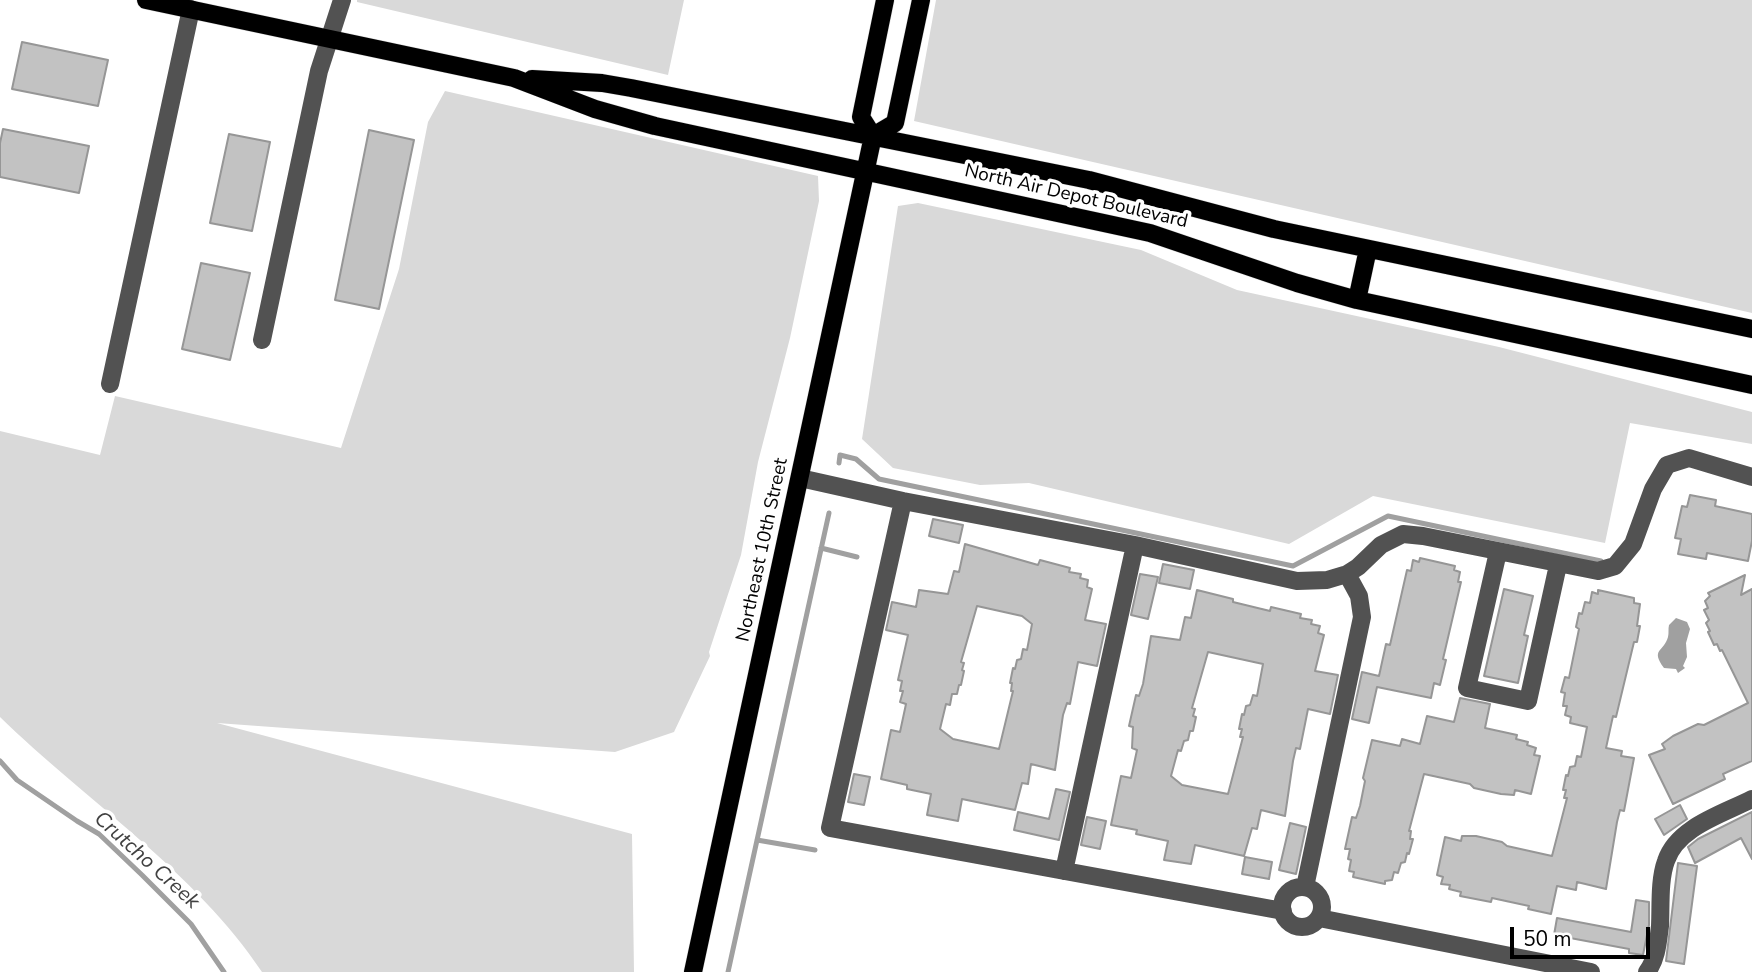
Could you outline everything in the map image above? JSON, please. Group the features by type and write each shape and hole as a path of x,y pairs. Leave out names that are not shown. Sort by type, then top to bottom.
{"main road":[{"name":"North Air Depot Boulevard","path":"146,0 514,78 602,83 631,88 1089,180 1234,220 1752,329"},
{"name":"Northeast 10th Street","path":"692,972 873,136 861,117 886,0"},
{"path":"873,136 895,123 921,0"},
{"name":"North Air Depot Boulevard","path":"514,78 595,109 643,122 1150,233 1297,283 1357,300 1752,385"},
{"path":"1357,300 1368,249"}],"street":[{"path":"262,340 319,71 342,0"},
{"path":"110,384 191,9"},
{"path":"800,478 903,501 1135,545 1297,581 1326,580 1347,574 1381,545 1403,534 1598,571 1615,566 1633,544 1653,489 1667,465 1689,458 1752,477"},
{"path":"903,501 830,828 1283,912"},
{"path":"1065,871 1135,545"},
{"path":"1498,552 1467,688 1528,701 1558,565"},
{"path":"1305,887 1362,617 1359,596 1347,574"},
{"path":"1647,972 1658,943 1665,863 1670,851 1681,838 1700,825 1752,799"},
{"path":"1297,887 1305,887 1320,897 1322,910 1310,925 1297,926 1286,919 1283,900 1286,894 1297,887"},
{"path":"1318,918 1591,972"}],"shaded area":[{"path":"357,0 684,0 668,75"},
{"path":"936,0 1752,0 1752,313 914,121"},
{"path":"445,91 818,176 819,201 790,338 758,462 741,555 709,652 710,656 674,732 615,752 217,723 632,834 634,972 262,972 235,936 173,869 0,717 0,431 100,455 115,396 341,448 399,269 428,122"},
{"path":"918,203 1141,250 1237,290 1499,347 1752,412 1752,444 1630,423 1605,543 1373,496 1289,544 1029,483 980,485 893,468 862,439 898,206"},
{"path":"1676,618 1687,622 1690,629 1686,643 1687,657 1683,666 1685,668 1678,673 1676,669 1664,668 1658,657 1668,637 1669,625"}],"building":[{"path":"22,42 108,60 98,106 12,89"},
{"path":"3,129 89,146 79,193 0,177 0,143"},
{"path":"369,130 414,140 379,309 335,300"},
{"path":"229,134 270,142 252,231 210,223"},
{"path":"201,263 250,273 230,360 182,349"},
{"path":"1690,495 1716,500 1715,506 1752,514 1752,541 1748,561 1707,553 1706,559 1678,554 1681,539 1675,538 1682,506 1687,507"},
{"path":"933,519 963,525 959,543 929,536"},
{"path":"965,544 1038,565 1040,560 1070,568 1069,572 1081,574 1080,578 1088,580 1087,587 1092,589 1085,620 1106,624 1097,666 1078,662 1070,704 1067,703 1063,715 1055,770 1031,764 1028,784 1022,783 1015,810 962,799 958,821 927,815 931,794 907,789 907,785 881,779 891,730 900,732 906,704 900,702 903,691 900,691 902,681 898,680 908,635 886,630 892,602 916,607 919,590 948,594 954,571 959,572","holes":["977,606 1022,616 1032,624 1027,650 1023,649 1021,659 1017,660 1015,669 1013,668 1010,683 1013,691 999,749 953,739 940,729 946,704 950,705 952,694 957,694 961,685 964,671 964,663 961,662"]},
{"path":"1420,558 1455,566 1454,570 1460,572 1458,582 1461,582 1443,659 1446,660 1440,685 1434,683 1431,698 1377,687 1369,723 1352,719 1362,672 1379,676 1386,644 1390,645 1407,570 1411,571 1413,560 1419,562"},
{"path":"1163,564 1194,570 1190,589 1159,583"},
{"path":"1140,574 1158,577 1148,619 1131,615"},
{"path":"1745,575 1741,595 1752,589 1752,761 1723,774 1725,779 1673,804 1649,755 1665,749 1662,744 1673,736 1698,724 1704,725 1748,703 1722,650 1720,651 1717,644 1714,645 1708,632 1710,631 1706,623 1709,620 1704,610 1708,608 1705,601 1710,596 1708,593"},
{"path":"1504,589 1533,596 1524,635 1528,636 1518,683 1484,676"},
{"path":"1197,590 1270,611 1271,607 1301,614 1300,618 1312,620 1311,624 1320,626 1318,633 1324,635 1315,671 1338,675 1330,714 1308,709 1300,749 1296,748 1293,761 1285,816 1261,810 1257,829 1252,828 1244,856 1195,845 1191,864 1164,860 1168,841 1136,834 1137,830 1111,825 1121,776 1131,778 1137,750 1132,748 1133,727 1129,726 1136,695 1139,696 1143,684 1151,636 1180,640 1185,617 1191,618","holes":["1208,652 1263,664 1257,696 1253,695 1250,705 1246,706 1244,715 1242,714 1239,729 1242,729 1240,737 1243,737 1228,794 1182,785 1171,776 1178,750 1181,751 1184,741 1188,740 1190,731 1193,731 1196,717 1193,716 1195,709 1192,708"]},
{"path":"1598,590 1634,598 1634,603 1640,604 1637,642 1634,642 1606,748 1622,751 1621,756 1634,758 1624,811 1620,810 1617,822 1606,889 1577,882 1576,890 1557,886 1551,914 1492,898 1491,902 1460,896 1461,892 1449,889 1450,885 1441,884 1443,877 1437,875 1445,837 1461,841 1462,836 1476,836 1552,856 1567,798 1564,798 1566,790 1563,790 1566,775 1568,776 1570,767 1575,766 1577,756 1581,757 1587,727 1570,723 1571,717 1565,715 1567,706 1563,706 1565,693 1561,692 1565,677 1569,678 1579,629 1576,627 1579,613 1582,614 1585,602 1590,603 1592,592 1598,594"},
{"path":"1460,698 1490,704 1485,728 1517,735 1516,739 1528,742 1527,745 1536,748 1534,755 1540,756 1531,794 1515,790 1514,795 1501,794 1424,774 1409,831 1410,839 1413,839 1409,854 1407,853 1405,862 1401,863 1398,873 1394,872 1392,880 1385,881 1385,884 1353,877 1354,872 1349,871 1350,849 1345,849 1352,817 1356,818 1360,806 1372,740 1400,746 1402,739 1420,744 1427,716 1454,722"},
{"path":"854,774 870,777 864,805 848,802"},
{"path":"1056,789 1070,792 1059,840 1014,830 1018,812 1049,819"},
{"path":"1680,805 1687,819 1664,835 1655,819"},
{"path":"1752,812 1752,859 1741,838 1695,863 1688,847 1698,839"},
{"path":"1087,817 1106,821 1100,849 1081,845"},
{"path":"1290,823 1306,827 1296,874 1279,870"},
{"path":"1245,857 1272,862 1269,879 1242,874"},
{"path":"1678,863 1697,866 1684,964 1666,961"},
{"path":"1636,900 1649,902 1649,925 1643,955 1629,953 1629,949 1554,935 1557,918 1631,932"}],"waterway":[{"path":"839,463 840,455 856,459 879,479 1293,566 1388,516 1601,561"},
{"path":"728,972 829,513"},
{"path":"821,548 857,557"},
{"name":"Crutcho Creek","path":"0,761 17,780 99,834 191,924 224,972"},
{"path":"757,840 815,850"}]}
